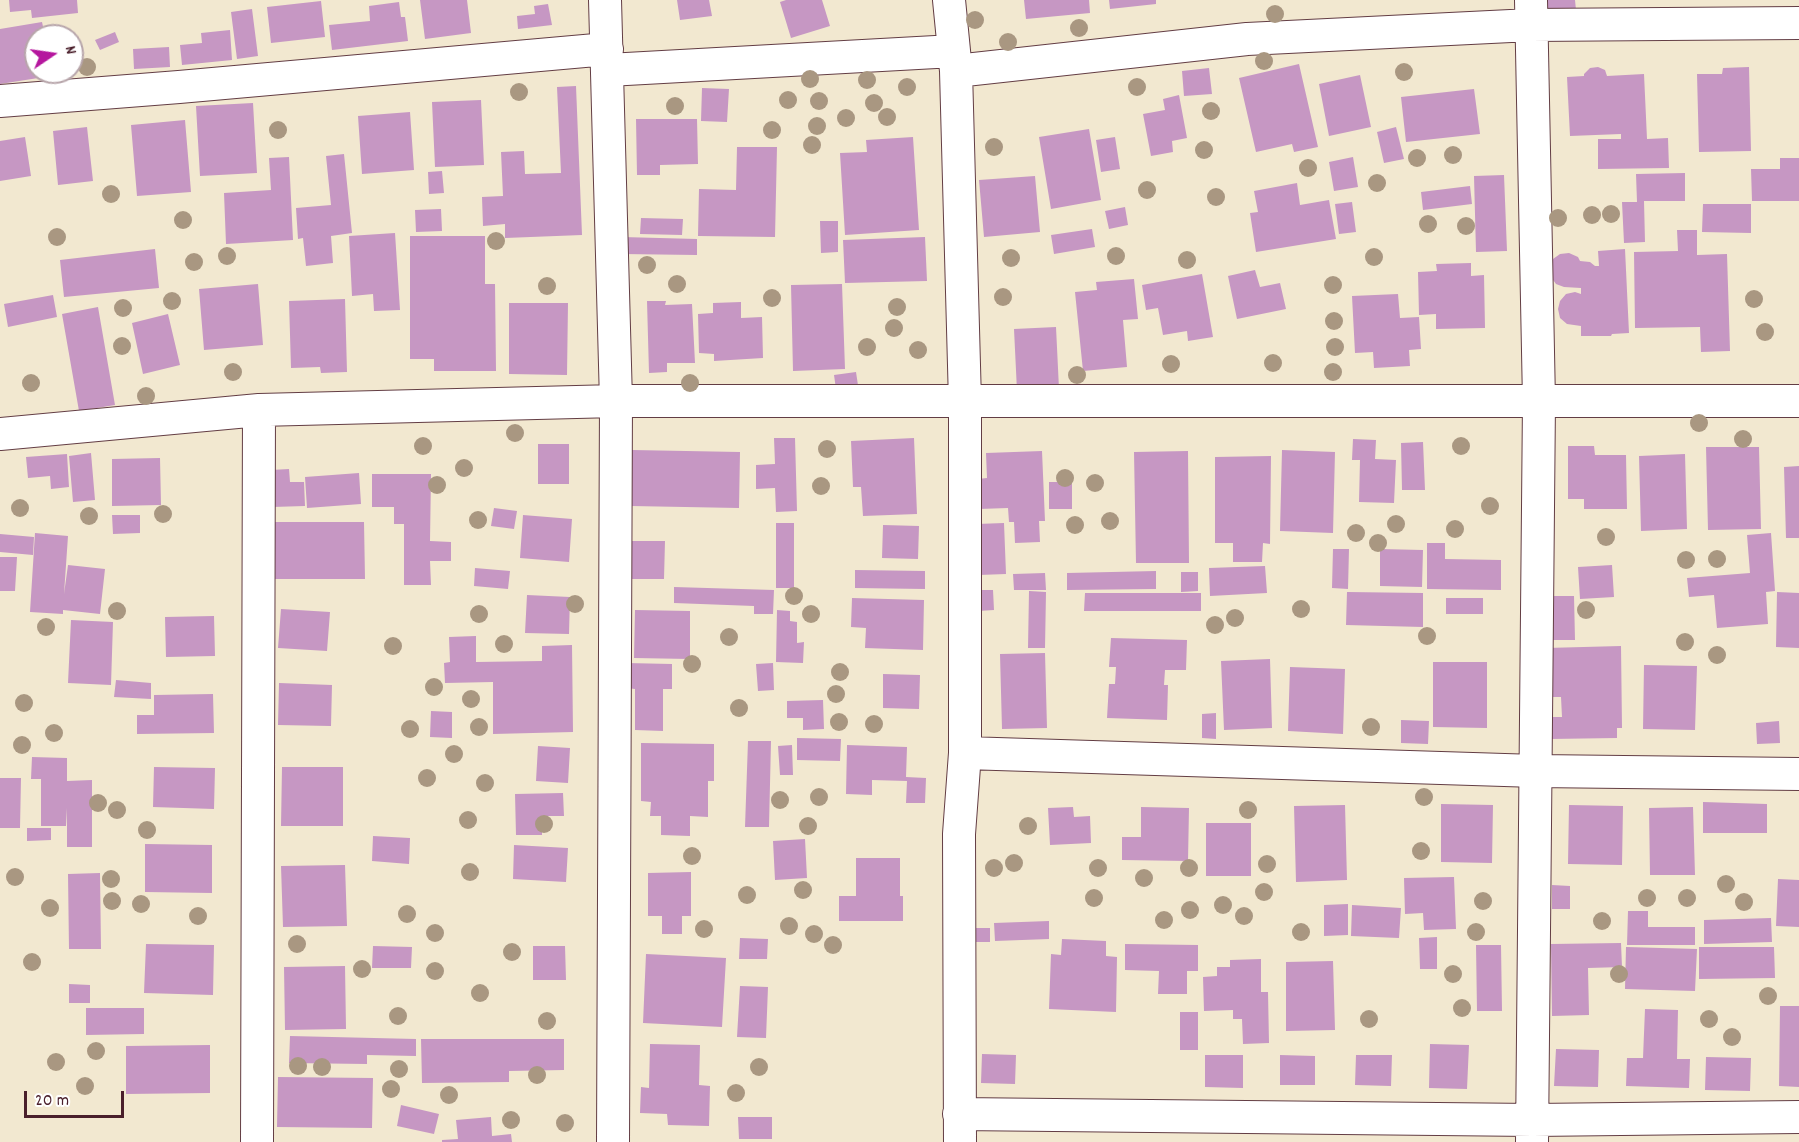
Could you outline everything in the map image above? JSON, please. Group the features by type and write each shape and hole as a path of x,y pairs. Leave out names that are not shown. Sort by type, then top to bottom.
{"street":[{"path":"605,0 616,401 613,1142"},
{"path":"949,0 955,61 965,402 965,753 959,834 959,1128 1532,1131 1799,1117"},
{"path":"0,101 179,87 607,60 955,61 1247,39 1531,13 1799,23"},
{"path":"1531,13 1539,401 1532,1131"},
{"path":"0,434 259,410 616,401 1799,401"},
{"path":"257,1142 259,410"},
{"path":"965,753 1536,771 1799,774"}],"building":[{"path":"9,0 77,0 78,13 32,18 31,10 10,12"},
{"path":"420,0 467,0 471,33 425,39"},
{"path":"677,0 709,0 712,16 680,20"},
{"path":"822,0 830,26 791,38 780,2"},
{"path":"1024,0 1089,0 1090,13 1026,19"},
{"path":"1109,0 1156,0 1156,4 1110,9"},
{"path":"1546,0 1575,0 1576,10 1548,14"},
{"path":"321,1 325,37 271,43 267,7"},
{"path":"399,2 401,17 405,17 408,41 332,50 329,25 370,21 369,6"},
{"path":"548,4 552,25 518,29 517,16 535,14 534,6"},
{"path":"252,9 258,56 237,59 231,12"},
{"path":"24,25 24,80 0,84 0,29"},
{"path":"230,30 232,60 182,65 180,45 202,43 201,33"},
{"path":"115,32 119,42 100,50 95,40"},
{"path":"169,47 170,67 134,69 133,49"},
{"path":"1299,64 1318,147 1294,152 1292,144 1256,152 1239,78"},
{"path":"1598,67 1605,70 1607,76 1644,74 1647,139 1668,138 1669,168 1598,169 1598,139 1621,139 1621,134 1570,136 1567,77 1584,76 1590,68"},
{"path":"1749,67 1751,151 1699,152 1697,74 1722,74 1723,68"},
{"path":"1209,68 1212,94 1184,96 1182,71"},
{"path":"1360,75 1371,127 1329,136 1319,84"},
{"path":"576,86 582,235 505,238 505,224 483,226 482,197 503,196 501,152 524,151 525,174 561,173 557,87"},
{"path":"702,88 729,89 727,122 701,121"},
{"path":"1474,89 1480,134 1406,142 1401,97"},
{"path":"1179,95 1187,138 1172,141 1173,152 1151,156 1143,114 1165,110 1163,99"},
{"path":"481,100 484,165 435,167 432,102"},
{"path":"253,103 257,173 200,176 196,106"},
{"path":"410,112 414,170 362,174 358,116"},
{"path":"636,119 697,119 698,164 660,165 660,175 637,175"},
{"path":"185,120 191,192 137,196 131,125"},
{"path":"87,127 93,181 58,185 53,131"},
{"path":"1396,127 1404,159 1384,163 1377,132"},
{"path":"1089,129 1101,200 1051,209 1039,137"},
{"path":"25,137 31,176 0,181 0,141"},
{"path":"913,137 919,230 845,235 840,153 867,152 866,140"},
{"path":"1115,137 1120,169 1101,172 1096,140"},
{"path":"737,147 777,147 775,237 698,236 699,189 736,190"},
{"path":"344,154 352,233 331,236 333,263 306,266 303,238 298,239 296,208 331,205 326,156"},
{"path":"289,157 293,240 226,244 224,193 271,190 269,158"},
{"path":"1353,157 1358,187 1334,191 1329,162"},
{"path":"1780,158 1799,158 1799,201 1752,201 1751,169 1780,169"},
{"path":"442,171 444,193 429,194 428,172"},
{"path":"1685,173 1685,201 1644,201 1645,242 1624,243 1622,202 1637,202 1636,174"},
{"path":"1504,175 1507,251 1476,252 1474,176"},
{"path":"1035,176 1040,232 984,237 979,180"},
{"path":"1297,183 1300,205 1329,200 1336,239 1256,252 1250,213 1258,212 1254,191"},
{"path":"1470,186 1472,204 1423,210 1421,192"},
{"path":"1352,202 1356,232 1339,234 1335,204"},
{"path":"1703,204 1751,204 1751,233 1702,232"},
{"path":"1125,207 1128,225 1109,229 1105,211"},
{"path":"441,209 442,231 416,232 415,210"},
{"path":"641,218 683,219 682,235 640,234"},
{"path":"820,221 838,221 838,252 821,253"},
{"path":"1092,229 1095,247 1054,254 1051,235"},
{"path":"1677,230 1697,230 1697,255 1727,254 1730,351 1701,352 1700,327 1635,328 1634,252 1678,251"},
{"path":"395,233 400,310 374,311 373,294 352,296 349,236"},
{"path":"410,236 485,236 485,284 495,284 496,371 434,371 434,359 410,359"},
{"path":"622,237 697,239 697,255 622,254"},
{"path":"925,237 927,281 845,283 843,240"},
{"path":"155,249 159,288 64,297 60,260"},
{"path":"1625,249 1629,333 1612,334 1611,336 1581,336 1581,326 1567,324 1560,318 1558,309 1560,301 1566,294 1575,292 1581,294 1581,288 1556,284 1551,277 1550,268 1553,259 1560,254 1569,253 1578,257 1580,261 1599,266 1598,251"},
{"path":"1471,263 1471,276 1484,275 1485,328 1436,329 1436,314 1419,315 1418,272 1437,271 1436,264"},
{"path":"1255,270 1260,287 1280,283 1286,309 1237,319 1228,276"},
{"path":"1202,274 1213,337 1188,341 1187,331 1163,335 1158,308 1146,310 1142,285"},
{"path":"1134,279 1138,319 1123,320 1127,367 1083,371 1075,292 1097,290 1096,282"},
{"path":"258,284 263,345 204,350 199,289"},
{"path":"842,284 845,369 793,371 791,285"},
{"path":"1398,294 1400,318 1419,317 1421,349 1409,350 1410,366 1374,368 1373,352 1355,353 1352,296"},
{"path":"53,295 57,317 8,327 4,304"},
{"path":"345,299 347,372 321,373 320,367 291,368 289,301"},
{"path":"647,301 666,301 665,305 692,304 695,363 667,363 667,372 649,373"},
{"path":"741,302 741,318 762,317 763,358 714,361 714,354 699,353 698,314 713,313 713,303"},
{"path":"509,303 568,303 567,375 509,374"},
{"path":"98,307 115,405 79,411 62,314"},
{"path":"168,314 180,365 143,374 132,323"},
{"path":"1056,327 1059,389 1017,391 1014,329"},
{"path":"856,372 859,392 837,396 834,375"},
{"path":"774,438 795,438 797,511 776,512 775,488 756,489 756,465 775,464"},
{"path":"914,438 917,514 863,516 861,487 853,487 851,441"},
{"path":"1353,439 1376,440 1375,459 1396,460 1394,503 1359,502 1360,460 1352,460"},
{"path":"1423,442 1425,490 1402,490 1401,443"},
{"path":"538,444 569,444 569,484 538,484"},
{"path":"1568,446 1594,446 1595,455 1626,455 1627,509 1584,509 1584,499 1568,499"},
{"path":"1706,447 1759,447 1761,529 1708,530"},
{"path":"632,450 740,452 739,508 631,506"},
{"path":"1282,450 1335,452 1333,533 1280,531"},
{"path":"1042,451 1045,521 1039,521 1040,542 1015,543 1014,522 1009,522 1008,508 979,509 978,479 987,478 986,453"},
{"path":"1188,451 1189,563 1136,563 1134,452"},
{"path":"91,453 95,500 73,502 69,456"},
{"path":"67,454 69,487 51,489 50,476 28,478 26,457"},
{"path":"1685,454 1687,529 1641,531 1639,456"},
{"path":"1271,456 1270,544 1263,543 1262,562 1233,562 1233,543 1215,543 1215,457"},
{"path":"160,458 161,505 112,506 112,459"},
{"path":"1799,466 1799,538 1786,538 1784,467"},
{"path":"289,469 290,482 304,482 305,506 272,507 271,470"},
{"path":"359,473 361,504 307,508 305,477"},
{"path":"372,474 431,474 430,541 451,542 451,561 430,561 431,585 404,585 404,524 394,524 394,507 372,507"},
{"path":"1049,482 1072,482 1072,509 1049,509"},
{"path":"494,508 517,511 514,529 491,526"},
{"path":"112,515 140,515 140,533 113,534"},
{"path":"523,515 572,519 569,562 520,558"},
{"path":"270,522 364,522 365,579 270,579"},
{"path":"776,523 794,523 794,588 776,588"},
{"path":"1004,523 1006,574 979,575 977,524"},
{"path":"883,525 919,526 918,559 882,558"},
{"path":"35,533 68,536 64,594 68,565 105,569 100,614 63,610 63,614 30,612"},
{"path":"1771,533 1775,591 1766,592 1768,624 1717,628 1714,595 1689,597 1687,578 1750,573 1747,535"},
{"path":"0,534 34,537 33,555 0,552"},
{"path":"632,541 665,541 664,579 632,579"},
{"path":"1427,543 1445,543 1445,559 1501,560 1501,590 1427,589"},
{"path":"1333,549 1349,549 1348,589 1332,588"},
{"path":"1380,549 1423,550 1422,587 1380,586"},
{"path":"0,557 17,557 15,591 0,591"},
{"path":"1612,565 1614,597 1580,599 1578,567"},
{"path":"1265,566 1267,593 1210,596 1209,568"},
{"path":"475,568 510,571 508,589 474,586"},
{"path":"855,570 925,571 925,589 855,588"},
{"path":"1156,571 1156,589 1067,590 1067,573"},
{"path":"1181,572 1198,572 1198,591 1181,592"},
{"path":"1045,573 1046,590 1014,590 1013,574"},
{"path":"674,587 774,590 773,614 754,614 754,606 674,603"},
{"path":"978,590 993,590 994,610 978,611"},
{"path":"1029,591 1046,592 1045,648 1028,648"},
{"path":"1347,592 1423,593 1423,627 1346,625"},
{"path":"1777,592 1799,593 1799,648 1776,647"},
{"path":"1085,593 1201,593 1201,611 1084,611"},
{"path":"527,595 570,597 569,634 525,633"},
{"path":"1547,596 1574,596 1575,640 1548,640"},
{"path":"852,598 924,600 923,650 865,648 866,628 851,627"},
{"path":"1446,598 1483,598 1483,614 1446,614"},
{"path":"281,609 330,612 327,651 278,648"},
{"path":"635,610 690,611 690,659 634,658"},
{"path":"777,610 790,611 790,621 797,622 797,643 804,642 803,663 776,662"},
{"path":"214,616 215,656 166,657 165,617"},
{"path":"71,620 113,622 111,685 68,683"},
{"path":"476,636 476,662 542,661 542,646 572,645 573,732 493,734 493,682 445,683 444,663 450,662 449,637"},
{"path":"1111,638 1187,640 1186,670 1165,670 1164,685 1168,685 1167,720 1107,718 1109,684 1115,684 1116,667 1109,667"},
{"path":"1621,646 1622,728 1617,728 1617,738 1550,739 1550,717 1562,717 1561,697 1547,697 1546,648"},
{"path":"1045,653 1047,728 1002,729 1000,654"},
{"path":"1270,659 1272,728 1224,730 1221,661"},
{"path":"1433,662 1487,662 1487,728 1433,727"},
{"path":"626,663 672,664 672,689 663,689 663,731 635,730 635,689 626,688"},
{"path":"773,663 774,690 758,691 756,664"},
{"path":"1644,665 1697,666 1695,730 1643,729"},
{"path":"1290,667 1345,669 1343,734 1288,731"},
{"path":"883,674 920,675 919,709 883,708"},
{"path":"116,680 151,683 151,699 114,697"},
{"path":"279,683 332,685 331,726 278,725"},
{"path":"213,694 214,733 137,734 137,715 154,715 154,695"},
{"path":"823,700 824,729 803,730 803,718 787,718 787,701"},
{"path":"431,711 452,712 452,738 430,737"},
{"path":"1216,713 1216,739 1202,738 1202,714"},
{"path":"1401,720 1429,721 1428,744 1401,743"},
{"path":"1779,721 1780,743 1757,744 1756,723"},
{"path":"797,738 841,739 840,761 797,760"},
{"path":"748,741 771,741 769,827 745,827"},
{"path":"641,743 714,744 714,781 708,781 708,817 690,816 690,836 661,835 661,816 650,816 651,802 641,801"},
{"path":"792,745 793,775 780,775 778,746"},
{"path":"847,745 907,747 906,777 926,778 925,803 906,803 907,781 872,780 872,795 846,794"},
{"path":"538,746 570,748 568,783 536,781"},
{"path":"32,757 67,758 67,781 92,780 92,847 67,847 67,808 66,826 41,826 41,779 31,779"},
{"path":"154,767 215,768 214,809 153,807"},
{"path":"282,767 343,767 343,826 281,826"},
{"path":"0,778 21,778 20,828 0,828"},
{"path":"563,793 564,816 542,816 542,835 516,835 515,794"},
{"path":"1703,802 1767,804 1767,833 1703,833"},
{"path":"1441,804 1493,805 1492,863 1441,862"},
{"path":"1345,805 1347,880 1296,882 1294,806"},
{"path":"1569,805 1623,806 1622,865 1568,864"},
{"path":"1073,807 1074,817 1090,816 1091,843 1050,845 1048,808"},
{"path":"1141,807 1189,808 1188,861 1122,860 1122,837 1141,837"},
{"path":"1693,807 1695,875 1650,875 1649,808"},
{"path":"1206,823 1251,823 1251,876 1206,876"},
{"path":"27,828 51,828 51,840 27,841"},
{"path":"373,836 410,838 409,864 372,861"},
{"path":"805,839 807,878 775,880 773,841"},
{"path":"145,844 212,845 212,893 145,892"},
{"path":"514,845 568,848 566,882 513,879"},
{"path":"856,858 900,858 900,896 903,896 903,921 839,921 839,896 856,896"},
{"path":"345,865 347,926 283,927 281,866"},
{"path":"691,872 691,916 682,916 682,934 662,934 662,916 648,916 648,873"},
{"path":"100,873 101,949 69,949 68,874"},
{"path":"1454,877 1456,929 1424,930 1423,913 1405,914 1404,878"},
{"path":"1778,879 1799,880 1799,927 1776,926"},
{"path":"1552,885 1570,886 1570,909 1552,909"},
{"path":"1348,904 1348,935 1324,936 1324,905"},
{"path":"1352,905 1401,908 1399,938 1351,936"},
{"path":"1628,911 1648,911 1648,927 1695,927 1695,945 1627,945"},
{"path":"1771,918 1772,942 1704,944 1704,920"},
{"path":"1049,921 1049,939 995,941 994,923"},
{"path":"971,928 990,928 990,942 972,942"},
{"path":"1437,937 1437,969 1420,969 1419,938"},
{"path":"740,938 768,939 767,959 739,959"},
{"path":"1062,939 1106,941 1106,956 1117,957 1116,1012 1049,1009 1051,954 1061,955"},
{"path":"1621,943 1622,967 1588,968 1589,1015 1552,1016 1551,944"},
{"path":"146,944 214,945 213,995 144,993"},
{"path":"1125,944 1198,945 1198,971 1187,971 1187,994 1158,994 1159,971 1125,970"},
{"path":"1476,945 1501,945 1502,1011 1477,1011"},
{"path":"373,946 412,947 411,968 372,968"},
{"path":"533,946 565,946 566,980 533,980"},
{"path":"1626,947 1697,949 1695,991 1625,989"},
{"path":"1699,947 1774,947 1775,978 1699,979"},
{"path":"646,954 726,958 722,1027 643,1023"},
{"path":"1261,959 1261,992 1268,992 1269,1043 1243,1044 1242,1019 1233,1019 1233,1010 1204,1011 1203,977 1217,976 1217,967 1230,967 1230,960"},
{"path":"1333,961 1335,1030 1286,1031 1286,962"},
{"path":"345,966 346,1029 285,1030 284,967"},
{"path":"69,984 90,985 90,1003 69,1003"},
{"path":"740,986 768,987 766,1038 737,1037"},
{"path":"1780,1006 1799,1006 1799,1087 1779,1086"},
{"path":"86,1008 144,1008 144,1034 86,1035"},
{"path":"1645,1009 1678,1010 1677,1059 1690,1059 1689,1088 1626,1086 1627,1058 1643,1058"},
{"path":"1180,1012 1198,1012 1198,1050 1180,1050"},
{"path":"290,1036 416,1039 416,1056 367,1055 367,1064 289,1063"},
{"path":"421,1039 564,1039 564,1070 509,1071 509,1082 422,1083"},
{"path":"650,1044 700,1045 699,1085 710,1086 709,1126 668,1125 667,1114 640,1113 641,1087 649,1088"},
{"path":"1430,1044 1469,1045 1467,1089 1429,1088"},
{"path":"210,1045 210,1093 126,1094 126,1046"},
{"path":"1556,1049 1599,1050 1598,1087 1554,1086"},
{"path":"982,1054 1016,1055 1015,1084 981,1083"},
{"path":"1205,1055 1243,1055 1243,1088 1205,1087"},
{"path":"1280,1055 1315,1056 1315,1085 1280,1085"},
{"path":"1356,1055 1392,1055 1391,1086 1355,1085"},
{"path":"1706,1057 1751,1058 1750,1091 1705,1090"},
{"path":"278,1077 373,1078 372,1128 277,1127"},
{"path":"401,1105 439,1114 434,1134 397,1126"},
{"path":"491,1117 492,1136 511,1134 512,1142 442,1142 442,1140 458,1139 456,1120"},
{"path":"738,1117 772,1117 772,1139 739,1139"}]}
